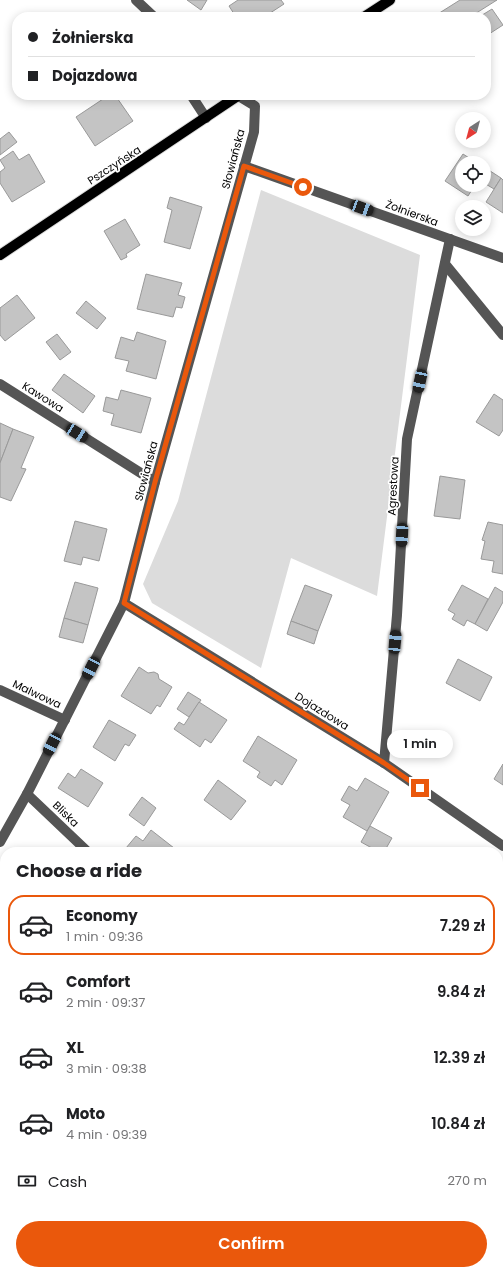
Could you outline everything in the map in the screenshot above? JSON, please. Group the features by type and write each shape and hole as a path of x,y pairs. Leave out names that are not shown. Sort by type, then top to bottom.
{"main road":[{"path":"372,12 390,0"},
{"name":"Pszczyńska","path":"0,255 231,100"}],"street":[{"path":"132,0 140,12"},
{"path":"136,0 149,12"},
{"path":"194,100 206,118"},
{"name":"Słowiańska","path":"0,842 27,794 124,603 155,482 254,132 255,106 246,100"},
{"name":"Żołnierska","path":"244,166 503,258"},
{"name":"Agrestowa","path":"384,763 398,615 408,439 450,239"},
{"path":"445,264 503,335"},
{"name":"Kawowa","path":"0,384 155,482"},
{"name":"Dojazdowa","path":"124,603 384,763 503,846"},
{"name":"Malwowa","path":"0,690 65,720"},
{"name":"Bliska","path":"27,794 83,847"}],"shaded area":[{"path":"261,190 420,255 377,596 291,558 261,668 152,603 143,584 178,501"}],"building":[{"path":"187,0 207,0 201,10"},
{"path":"238,0 281,0 284,4 272,12 233,12 229,6"},
{"path":"460,0 497,0 478,12 441,12"},
{"path":"492,9 503,25 491,33 491,12 487,12"},
{"path":"102,100 118,100 133,121 95,146 76,117"},
{"path":"9,132 17,142 0,155 0,139"},
{"path":"13,151 19,160 29,154 45,182 12,202 0,183 0,172 5,168 0,160"},
{"path":"455,166 455,188 445,181"},
{"path":"491,172 501,178 494,189 491,187"},
{"path":"501,178 503,180 503,213 491,205 491,200 487,200"},
{"path":"462,192 471,192 468,196"},
{"path":"170,197 202,207 190,249 164,242 172,210 167,208"},
{"path":"125,219 140,245 126,254 127,257 121,260 104,231"},
{"path":"146,274 182,283 178,295 185,297 182,308 176,307 173,317 137,309"},
{"path":"17,295 35,318 5,341 0,335 0,308"},
{"path":"86,301 106,318 97,329 76,313"},
{"path":"137,332 166,341 156,379 126,371 129,361 115,358 121,337 134,341"},
{"path":"57,334 71,352 60,360 46,342"},
{"path":"64,374 95,396 83,413 52,390"},
{"path":"121,390 151,398 141,433 111,425 114,414 103,411 106,397 118,400"},
{"path":"494,394 503,400 503,430 499,436 476,422"},
{"path":"0,423 13,429 0,463"},
{"path":"13,429 34,437 21,468 26,469 11,501 0,497 0,463"},
{"path":"440,476 465,480 460,519 434,516"},
{"path":"75,521 107,529 99,561 83,557 81,565 64,561"},
{"path":"488,522 503,525 503,574 492,572 494,561 481,559 485,541 482,540"},
{"path":"75,582 98,588 88,625 64,618"},
{"path":"305,585 332,595 318,631 291,621"},
{"path":"462,585 488,599 475,624 467,620 464,626 452,619 455,614 448,610"},
{"path":"495,587 503,592 503,602 487,631 475,624"},
{"path":"64,618 88,625 83,643 59,637"},
{"path":"291,621 318,631 314,644 287,634"},
{"path":"458,659 492,677 480,701 446,683"},
{"path":"139,667 148,673 154,672 158,674 159,679 172,687 160,707 157,705 151,714 121,696"},
{"path":"188,692 201,700 189,717 177,709"},
{"path":"199,702 227,720 211,743 205,739 200,747 174,729 179,722 184,725"},
{"path":"109,720 136,735 129,746 125,744 115,761 93,747"},
{"path":"258,736 297,760 282,785 275,780 271,786 257,777 260,772 243,761"},
{"path":"503,764 503,785 494,779"},
{"path":"81,769 103,783 88,807 58,788 68,773 75,778"},
{"path":"365,778 389,792 367,831 343,817 350,805 341,800 349,786 357,791"},
{"path":"218,780 246,801 231,820 204,800"},
{"path":"142,797 156,808 144,826 129,815"},
{"path":"370,826 392,838 387,847 370,847 361,842"},
{"path":"151,830 173,847 127,847 136,836 143,841"}],"route":[{"path":"303,187 244,166 155,482 124,603 384,763 420,788"}]}
